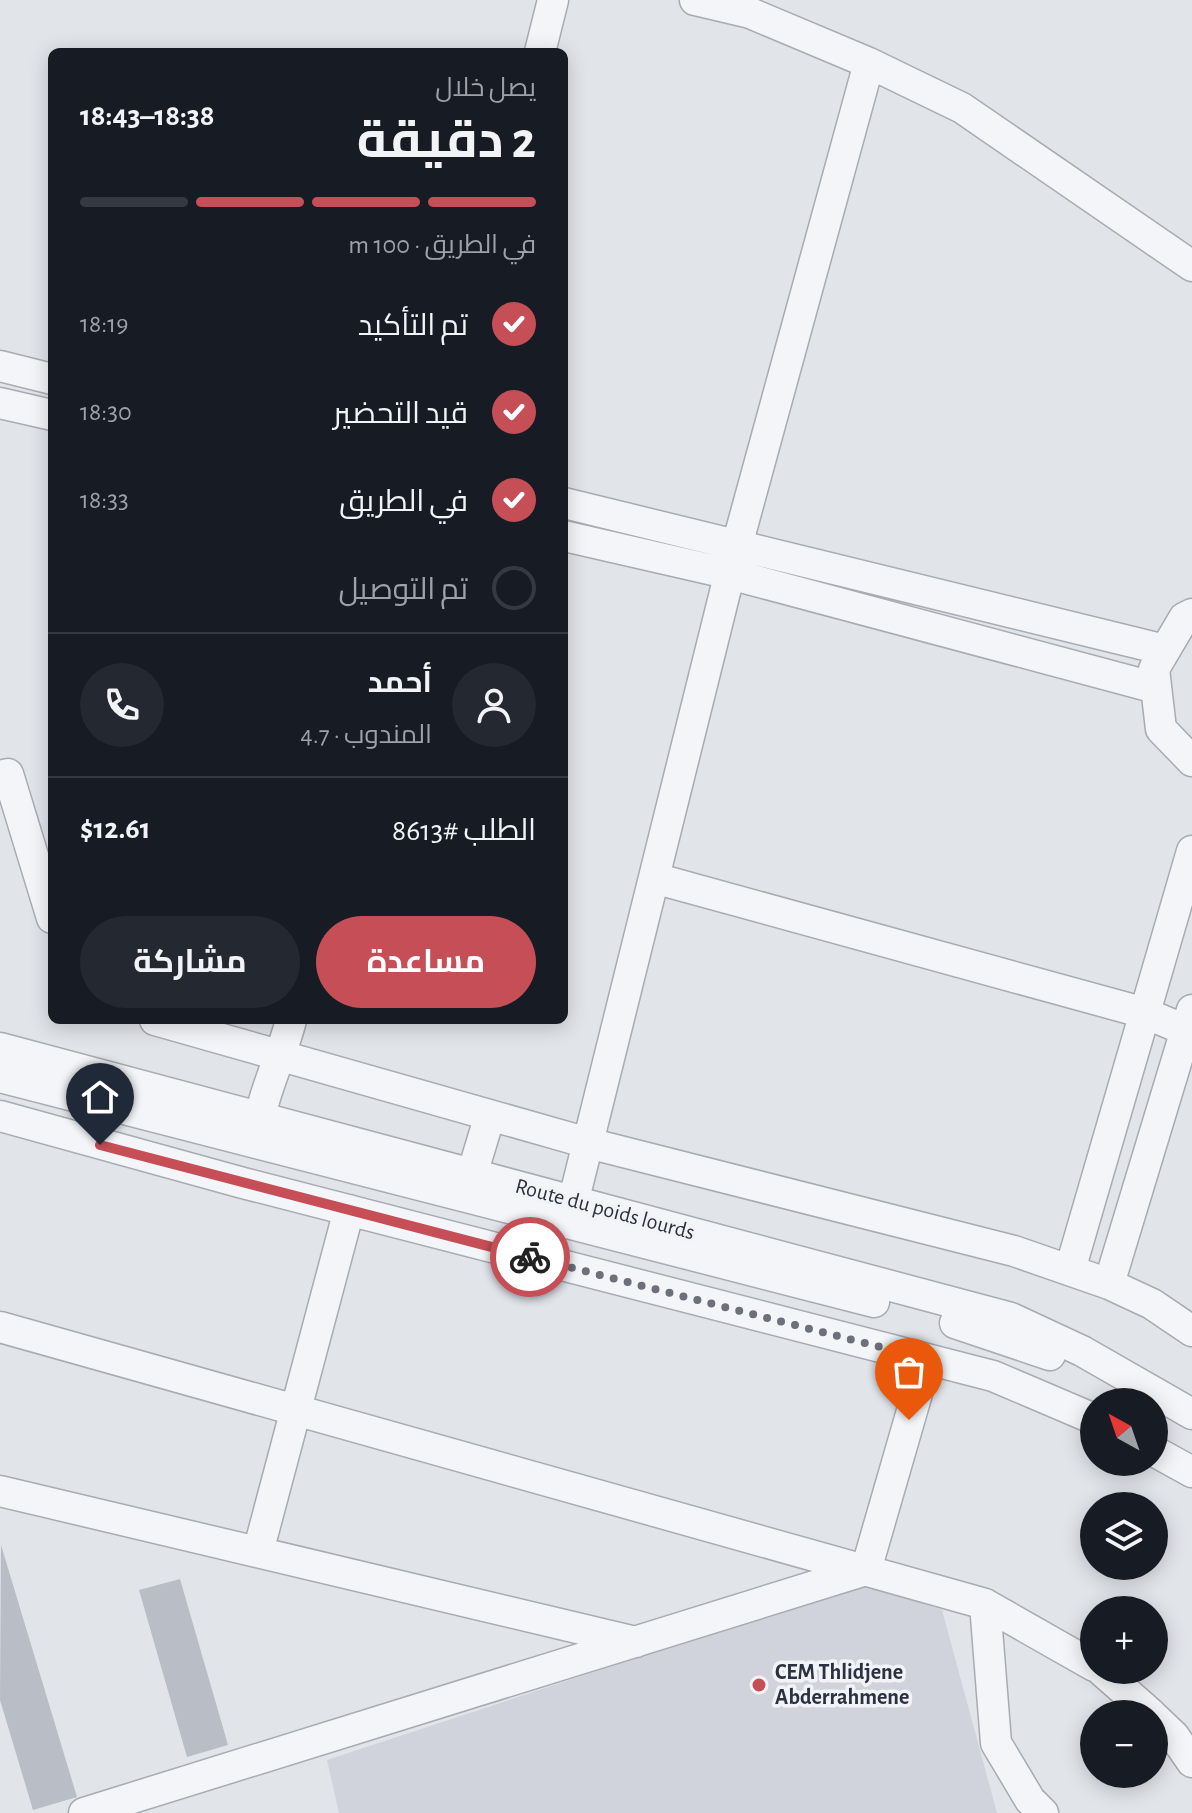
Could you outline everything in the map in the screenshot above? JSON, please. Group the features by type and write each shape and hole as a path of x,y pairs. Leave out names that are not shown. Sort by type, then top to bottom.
{"street":[{"path":"541,48 553,0"},
{"path":"695,0 750,13 869,63 962,108 1192,266"},
{"path":"571,1212 733,560 869,63"},
{"path":"0,366 48,378"},
{"path":"0,403 48,414"},
{"path":"568,504 733,560 1156,688"},
{"path":"568,537 733,560 1165,650"},
{"path":"1192,614 1184,618 1154,669 1161,729 1192,761"},
{"path":"0,776 8,774 48,905"},
{"path":"1070,1270 1192,851"},
{"path":"654,878 1190,1025 1109,1284"},
{"path":"169,1024 588,1143 1014,1251 1109,1284 1152,1304 1192,1331"},
{"path":"258,1130 290,1024"},
{"path":"0,1048 258,1130 571,1212 981,1330 1182,1407"},
{"path":"0,1077 258,1130"},
{"path":"468,1185 490,1115"},
{"path":"0,1116 349,1210 993,1376 1080,1413"},
{"path":"258,1552 349,1210"},
{"path":"0,1327 985,1604 1080,1658"},
{"path":"866,1570 927,1359"},
{"path":"1168,1459 1192,1472"},
{"path":"0,1491 637,1642"},
{"path":"84,1813 866,1570"},
{"path":"985,1604 996,1743 1030,1800 1043,1813"},
{"path":"1117,1684 1134,1700"},
{"path":"1168,1731 1192,1762"}],"shaded area":[{"name":"CEM Thlidjene Abderrahmene","path":"864,1583 942,1610 997,1813 339,1813 327,1760"}],"building":[{"path":"1,1545 77,1797 33,1810 0,1700"},
{"path":"180,1579 228,1745 187,1757 139,1590"}],"way so far":[{"path":"530,1257 927,1359 909,1420"}],"place":[{"name":"CEM Thlidjene Abderrahmene","path":"759,1685"}],"route":[{"path":"100,1145 530,1257"}]}
